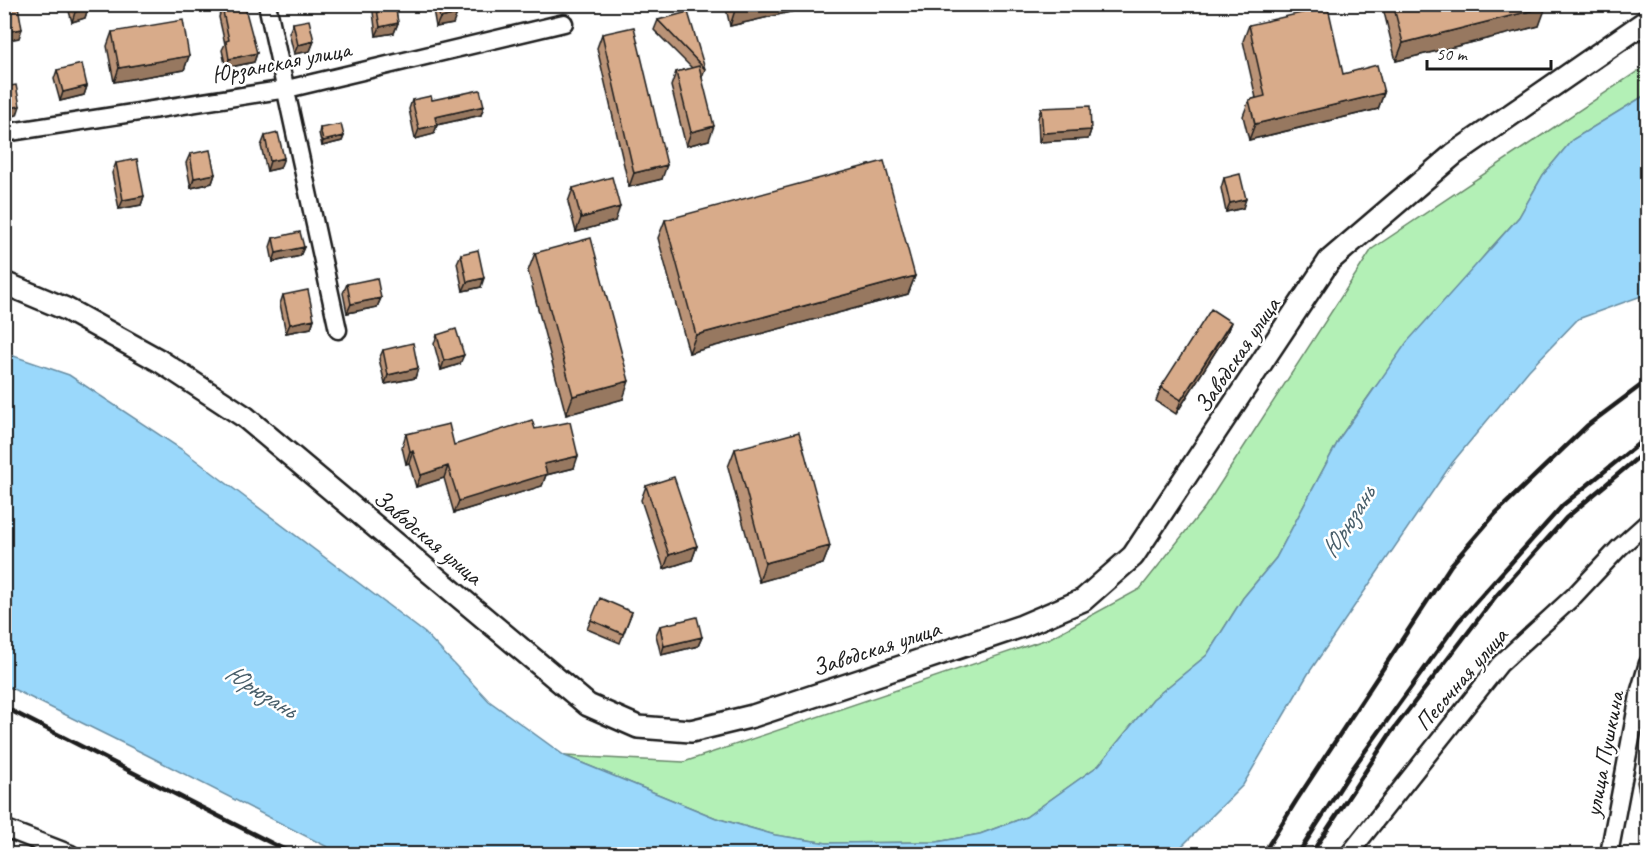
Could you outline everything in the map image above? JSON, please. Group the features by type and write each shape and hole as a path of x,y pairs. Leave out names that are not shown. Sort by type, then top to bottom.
{"street":[{"path":"267,4 338,330"},
{"name":"Заводская улица","path":"4,283 66,309 150,355 245,417 588,705 638,727 691,732 753,716 892,670 1022,626 1083,600 1133,556 1329,261 1454,154 1647,20"},
{"name":"Юрзанская улица","path":"4,133 287,89 564,23"},
{"name":"Песочная улица","path":"1349,855 1500,664 1575,596 1619,548 1647,522"},
{"name":"улица Пушкина","path":"1609,855 1647,663"},
{"path":"4,828 71,855"}],"green space":[{"path":"1647,65 1647,94 1572,140 1543,175 1519,217 1373,390 1341,436 1276,558 1243,598 1207,655 1153,699 1099,765 1026,817 980,834 937,842 827,843 775,835 716,818 565,756 684,762 1050,638 1140,589 1205,507 1372,249"}],"water":[{"name":"Юрюзань","path":"1647,94 1647,294 1578,319 1529,370 1452,463 1308,674 1243,785 1174,854 341,854 5,685 5,353 69,375 181,449 425,633 489,701 565,756 716,818 775,835 827,843 937,842 980,834 1026,817 1099,765 1153,699 1207,655 1243,598 1276,558 1341,436 1407,342 1519,217 1543,175 1572,140"}],"building":[{"path":"73,4 87,4 88,8 75,12"},
{"path":"244,4 257,53 229,59 226,41 229,40 222,7"},
{"path":"376,4 395,4 398,23 380,27"},
{"path":"437,4 455,4 457,14 440,18"},
{"path":"1393,4 1545,4 1546,7 1403,43"},
{"path":"18,6 22,29 4,32 4,8"},
{"path":"1328,7 1343,74 1377,65 1384,93 1255,124 1249,100 1265,96 1249,25"},
{"path":"688,12 705,69 658,20"},
{"path":"183,20 189,56 119,68 112,32"},
{"path":"309,20 314,41 298,45 293,23"},
{"path":"634,27 667,165 634,173 602,34"},
{"path":"82,64 87,86 63,92 57,70"},
{"path":"699,66 714,126 691,132 676,72"},
{"path":"16,85 20,106 4,109 4,87"},
{"path":"480,90 484,106 435,117 437,125 419,129 412,100 431,96 432,100"},
{"path":"1090,106 1091,130 1043,133 1041,108"},
{"path":"341,124 344,136 323,141 320,128"},
{"path":"278,133 284,158 270,161 265,136"},
{"path":"210,150 215,174 194,178 190,154"},
{"path":"137,159 144,196 123,200 116,163"},
{"path":"884,161 915,276 696,335 665,220"},
{"path":"1240,174 1246,199 1230,203 1224,178"},
{"path":"612,177 620,207 581,218 573,188"},
{"path":"300,232 304,247 276,253 273,238"},
{"path":"591,238 629,381 573,396 535,253"},
{"path":"478,250 484,278 467,282 461,254"},
{"path":"377,278 381,298 351,304 347,284"},
{"path":"308,290 314,319 290,324 283,295"},
{"path":"1211,309 1231,322 1181,400 1161,387"},
{"path":"456,329 464,355 444,361 437,335"},
{"path":"413,343 418,368 388,375 383,350"},
{"path":"532,420 535,429 570,422 578,456 544,464 547,474 459,501 448,466 421,475 413,451 410,451 406,434 449,424 454,445"},
{"path":"799,432 830,546 765,563 735,449"},
{"path":"674,477 697,546 669,555 646,486"},
{"path":"600,598 632,612 623,634 591,620"},
{"path":"697,617 702,637 664,646 660,626"},
{"path":"1647,771 1647,793 1644,794 1640,772"},
{"path":"31,850 32,855 17,855 17,851"}],"railway":[{"path":"1263,854 1451,565 1496,513 1588,425 1648,380"},
{"path":"1298,854 1353,768 1458,622 1563,505 1648,436"},
{"path":"1311,854 1390,734 1496,596 1566,518 1648,449"},
{"path":"4,707 293,854"}]}
